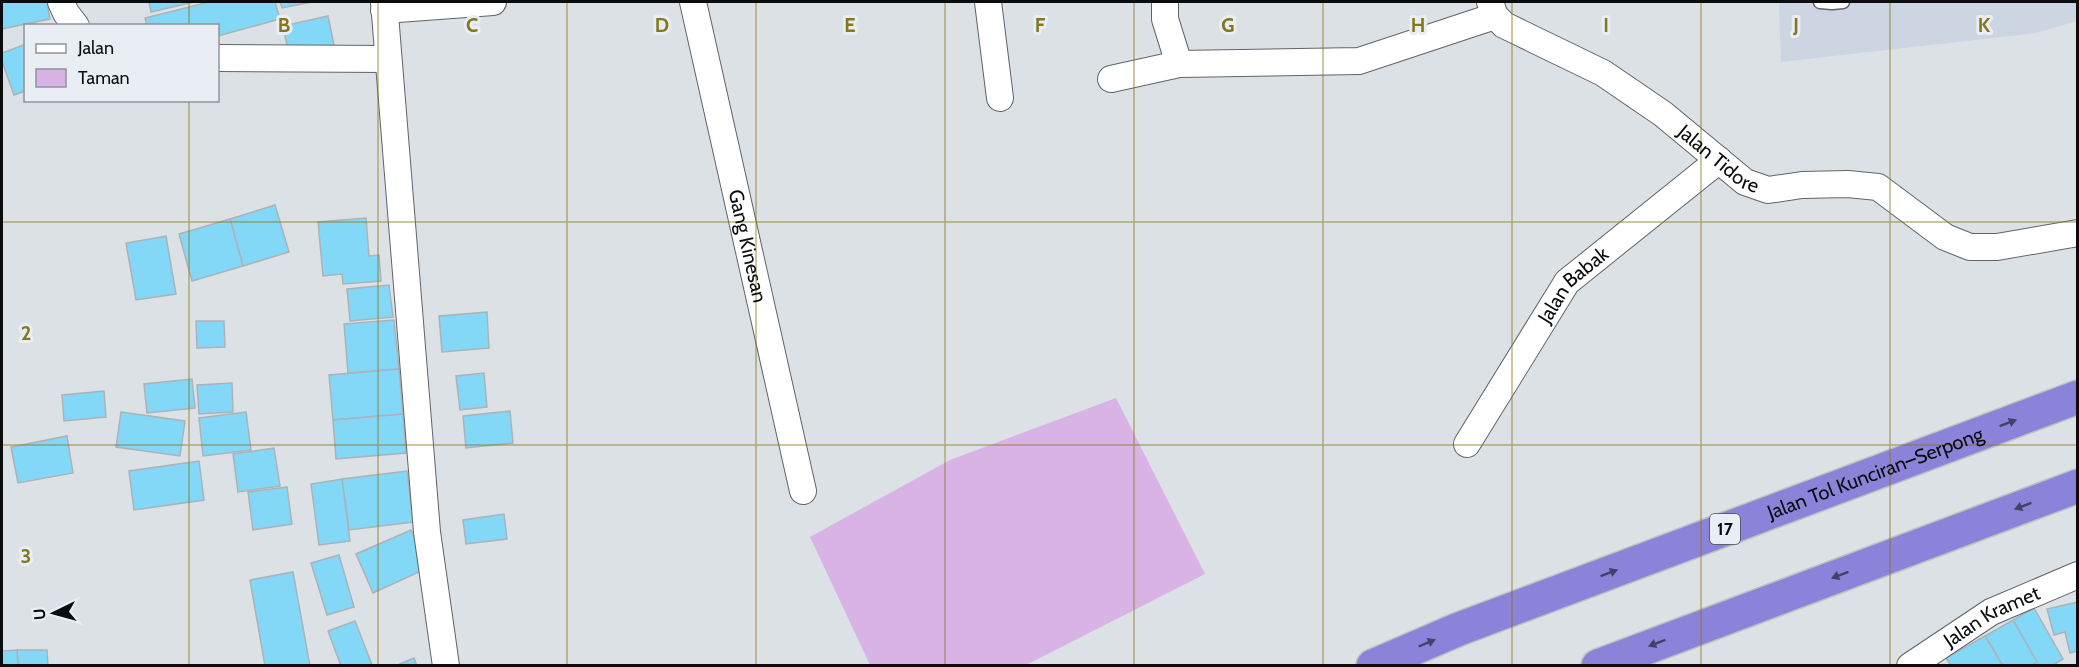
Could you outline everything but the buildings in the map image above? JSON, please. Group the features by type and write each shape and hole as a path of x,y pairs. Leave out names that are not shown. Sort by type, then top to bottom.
{"highway":[{"name":"Jalan Tol Kunciran–Serpong","path":"1373,666 1459,629 2078,397"},
{"path":"1598,666 2078,486"}],"street":[{"path":"61,2 74,24"},
{"path":"446,666 427,532 384,6 493,2"},
{"name":"Gang Kinesan","path":"693,2 802,491"},
{"path":"988,2 1000,98"},
{"path":"1165,2 1165,20 1179,64"},
{"path":"1111,79 1179,64 1359,61 1492,9"},
{"name":"Jalan Tidore","path":"1492,9 1504,25 1603,73 1663,114 1745,182 1768,190 1802,185 1848,184 1878,187 1945,237 1970,247 1997,247 2078,233"},
{"path":"219,58 388,59"},
{"name":"Jalan Babak","path":"1467,444 1567,282 1719,160"},
{"name":"Jalan Kramet","path":"1911,666 1991,612 2078,575"}],"lane":[{"path":"1820,2 1843,2"}],"shaded area":[{"path":"1779,2 2077,2 2077,21 2036,33 1781,62"}],"green space":[{"path":"1116,398 1205,574 1026,665 870,665 810,537 950,460"}]}
